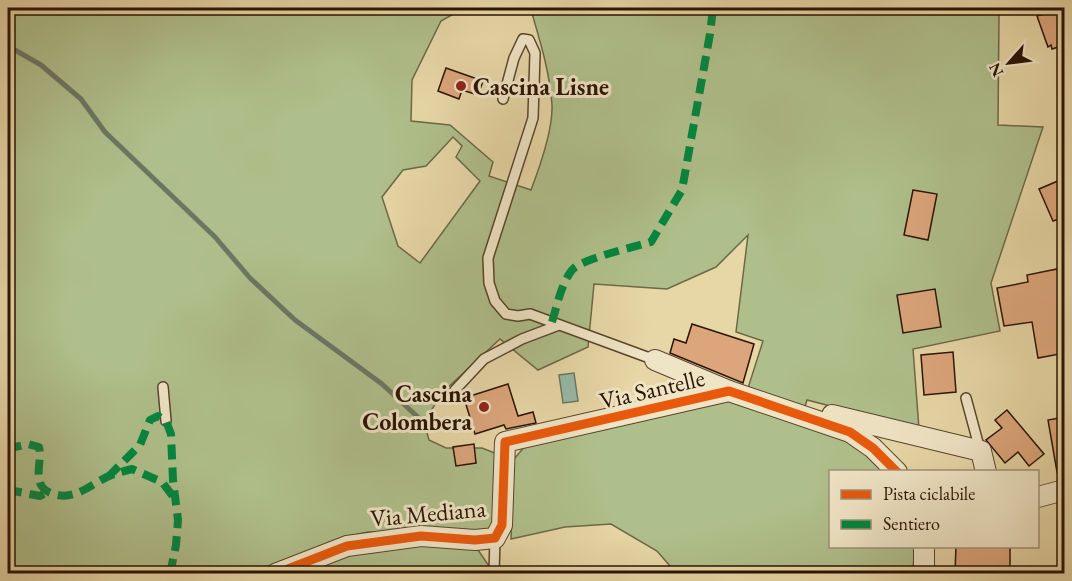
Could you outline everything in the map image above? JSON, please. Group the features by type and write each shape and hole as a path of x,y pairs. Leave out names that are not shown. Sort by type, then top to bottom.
{"street":[{"name":"Via Santelle","path":"655,360 729,391 850,432 873,448 896,470"},
{"name":"Via Santelle","path":"505,442 729,391"},
{"path":"808,417 825,413 981,451 986,470"},
{"name":"Via Mediana","path":"275,573 347,546 421,537 475,540 495,538 502,525 505,442"},
{"path":"1039,497 1065,490"},
{"path":"924,548 924,573"}],"lane":[{"path":"503,99 523,39 529,40 535,53 533,118 488,258 489,283 495,301 506,314 518,316 530,314 655,360"},
{"path":"455,390 484,359 522,339 559,325"},
{"path":"163,387 166,421"},
{"path":"966,398 981,451"},
{"path":"494,573 495,538"}],"green space":[{"path":"8,8 464,8 441,21 412,80 411,121 450,125 493,162 489,176 531,190 548,136 552,105 544,57 531,10 528,8 978,8 999,14 998,125 1043,127 991,283 1000,331 913,349 919,429 807,400 804,410 748,388 763,341 736,332 748,235 716,267 667,289 594,284 588,347 538,370 500,339 442,393 424,422 429,440 446,448 482,448 500,455 497,524 485,535 368,532 340,538 259,573 8,573","holes":["453,137 462,146 456,157 480,181 420,263 398,246 382,197 403,170 426,166"]},
{"path":"735,399 867,449 885,470 829,470 829,548 916,548 912,573 673,574 670,566 657,551 611,524 565,527 511,539 514,459 526,445"},
{"path":"423,544 478,550 489,566 488,574 299,574 352,553"}],"shaded area":[{"path":"574,373 578,401 563,403 559,375"}],"building":[{"path":"1065,8 1065,45 1052,49 1051,45 1048,47 1037,16"},
{"name":"Cascina Lisne","path":"446,68 483,81 478,95 462,90 459,99 438,91"},
{"path":"1065,178 1065,217 1053,221 1039,189"},
{"path":"913,190 937,194 928,240 904,235"},
{"path":"1057,269 1065,310 1065,353 1038,358 1032,322 1004,326 997,288 1028,282 1027,275"},
{"path":"935,289 941,327 903,333 897,295"},
{"path":"692,324 754,344 743,383 670,353 674,339 686,343"},
{"path":"953,352 956,392 924,395 921,355"},
{"name":"Cascina Colombera","path":"508,384 518,416 533,412 536,423 506,429 504,425 475,434 464,398"},
{"path":"1007,410 1044,454 1029,466 1018,452 1005,463 986,440 1002,428 995,420"},
{"path":"1065,417 1065,472 1057,472 1048,420"},
{"path":"474,444 476,463 456,466 453,447"},
{"path":"956,548 1010,548 1010,571 955,573"}],"waterway":[{"path":"8,46 41,65 81,99 105,132 215,237 250,278 295,320 382,384 421,420"}],"marked path":[{"path":"552,322 562,288 572,270 596,258 651,242 682,190 713,8"},
{"path":"108,477 140,445 150,420 158,416 166,421 171,434 178,520 170,574"},
{"path":"8,442 15,447 28,444 39,447 40,483 44,489 52,493 62,496 83,491 109,476 132,469 162,482 175,499"},
{"path":"8,495 14,491 40,496 47,492"}],"cycle path":[{"path":"275,574 347,546 421,536 475,540 495,538 502,525 505,442 729,391 850,432 873,448 895,470"}],"place":[{"name":"Cascina Lisne","path":"461,86"},
{"name":"Cascina Colombera","path":"484,407"}]}
